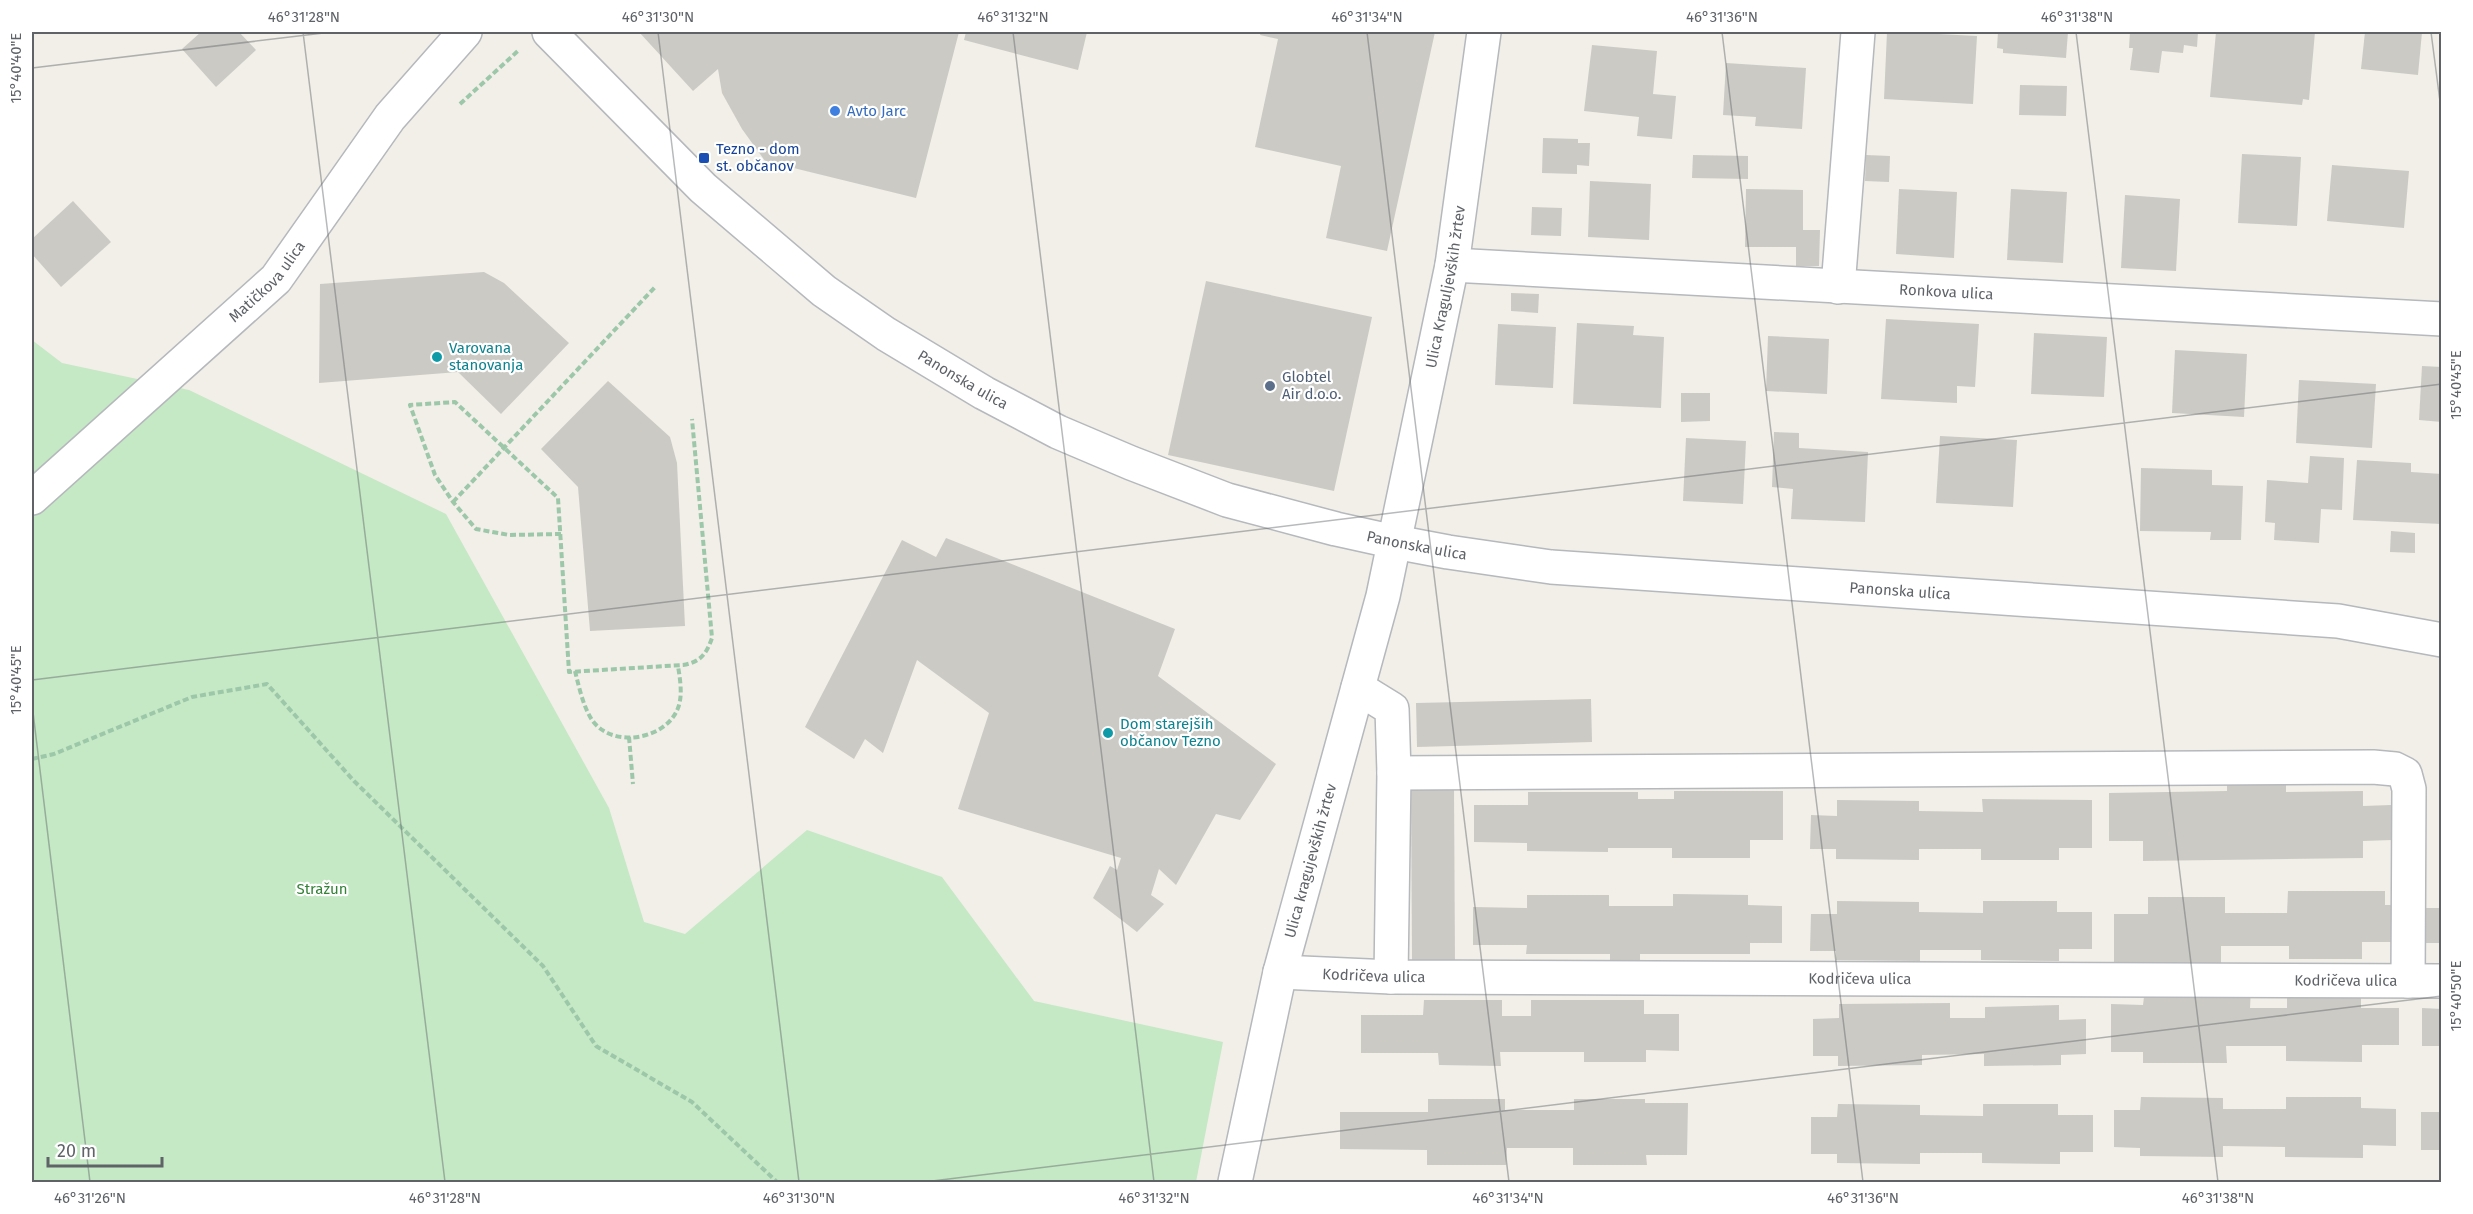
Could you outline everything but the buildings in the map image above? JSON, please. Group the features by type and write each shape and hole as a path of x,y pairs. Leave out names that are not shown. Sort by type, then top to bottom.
{"street":[{"name":"Matičkova ulica","path":"32,498 276,279 390,117 465,32"},
{"name":"Ulica Kraguljevških žrtev","path":"1395,542 1452,265 1484,32"},
{"path":"1838,287 1858,32"},
{"name":"Panonska ulica","path":"535,40 711,196 824,291 947,372 1058,432 1131,464 1227,500 1395,542 1551,567 2337,621 2442,639"},
{"name":"Ronkova ulica","path":"1452,265 2442,320"},
{"name":"Ulica kragujevških žrtev","path":"1235,1182 1280,972 1358,688 1395,542"},
{"path":"1358,688 1392,708 1394,772 1391,977"},
{"path":"1394,772 2349,767 2395,769 2405,774 2409,789 2408,981"},
{"name":"Kodričeva ulica","path":"1280,972 1391,977 2442,981"}],"path":[{"path":"460,104 535,40"},
{"path":"453,502 656,286"},
{"path":"561,534 509,535 476,529 453,502 435,475 410,405 455,402 558,498 561,534 569,672 678,666 695,663 707,653 711,638 692,419"},
{"path":"575,671 586,708 593,721 605,733 622,738 654,733 668,723 678,709 681,694 678,666"},
{"path":"32,759 54,754 192,697 267,684 354,780 543,966 596,1046 692,1102 777,1182"},
{"path":"629,737 633,784"}],"green space":[{"name":"Stražun","path":"32,340 62,363 189,390 446,514 609,808 644,922 685,934 807,830 942,877 1034,1001 1223,1042 1196,1182 32,1182"}],"place":[{"name":"Avto Jarc","path":"835,111"},
{"name":"Tezno - dom st. občanov","path":"704,158"},
{"name":"Varovana stanovanja","path":"437,357"},
{"name":"Globtel Air d.o.o.","path":"1270,386"},
{"name":"Dom starejših občanov Tezno","path":"1108,733"}]}
